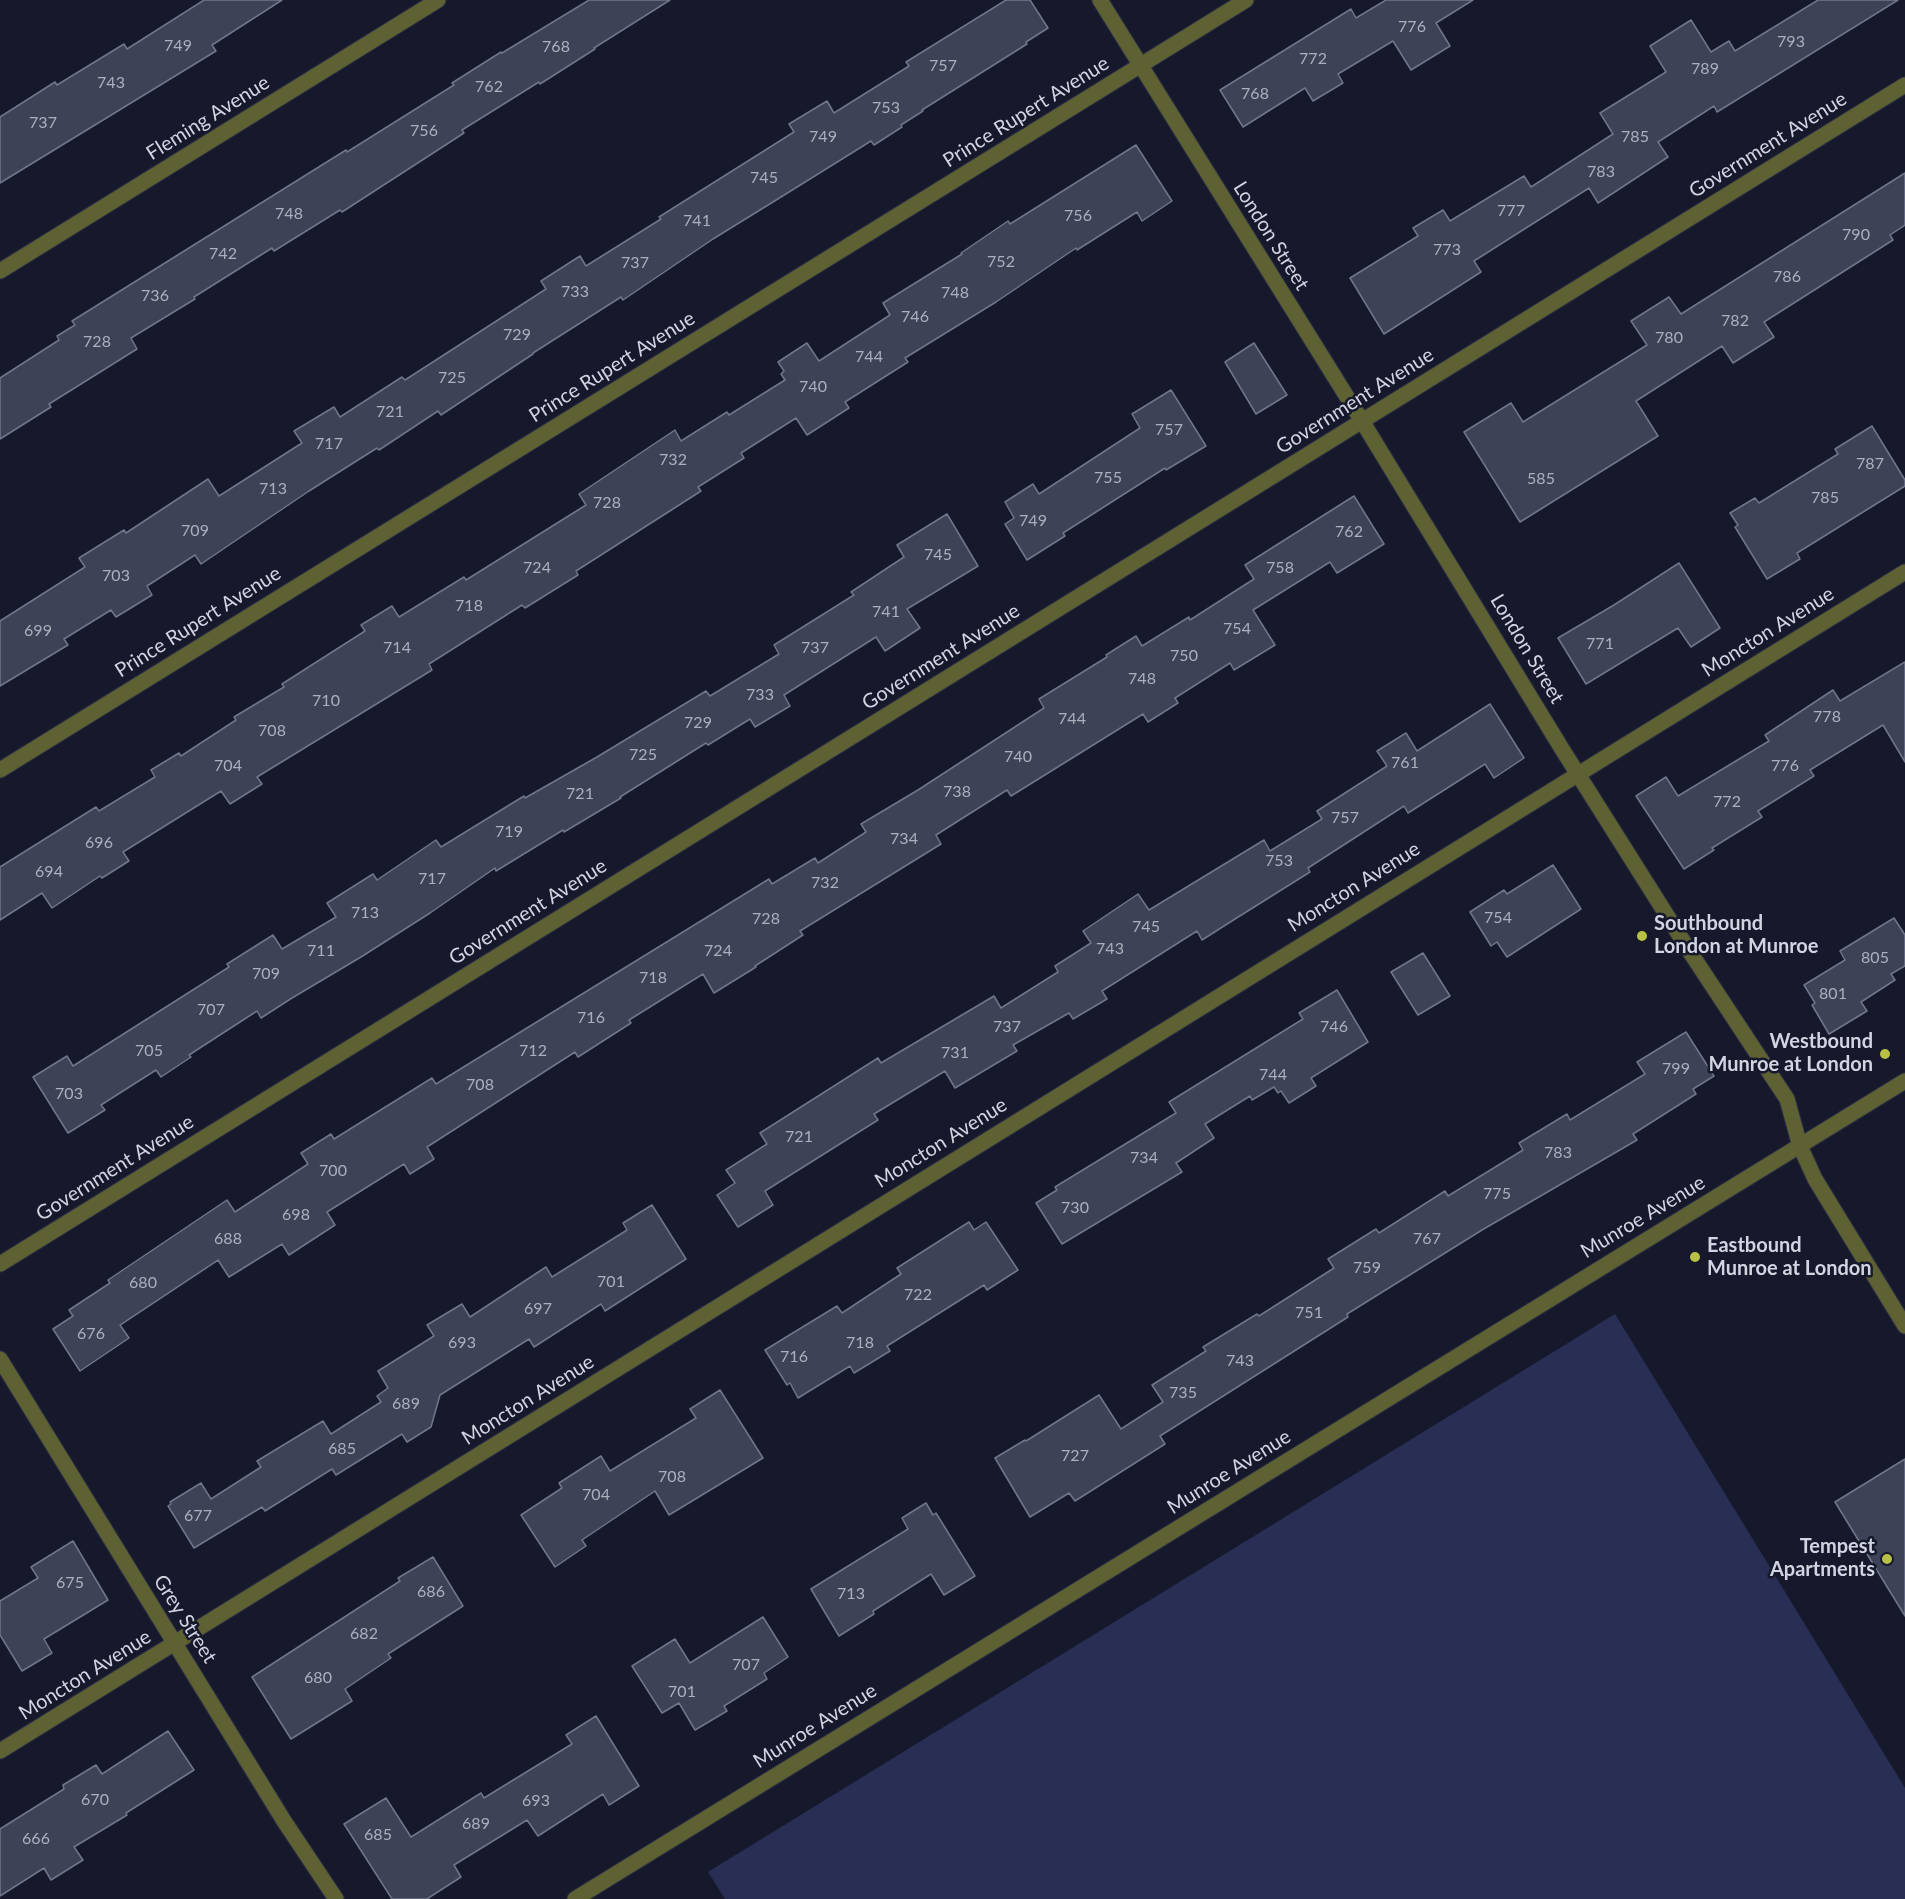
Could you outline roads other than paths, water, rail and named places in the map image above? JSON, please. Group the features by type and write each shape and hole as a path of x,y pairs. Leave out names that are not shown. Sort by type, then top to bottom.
{"street":[{"name":"Fleming Avenue","path":"0,271 438,0"},
{"name":"London Street","path":"1100,0 1578,774 1787,1099 1800,1146 1815,1179 1905,1326"},
{"name":"Prince Rupert Avenue","path":"0,770 1246,0"},
{"name":"Government Avenue","path":"0,1264 1905,85"},
{"name":"Moncton Avenue","path":"0,1751 1905,572"},
{"name":"Munroe Avenue","path":"574,1899 1905,1081"},
{"name":"Grey Street","path":"0,1359 284,1821 336,1899"}],"place":[{"name":"Southbound London at Munroe","path":"1642,936"},
{"name":"Westbound Munroe at London","path":"1885,1054"},
{"name":"Eastbound Munroe at London","path":"1695,1257"},
{"name":"Tempest Apartments","path":"1887,1559"}]}
